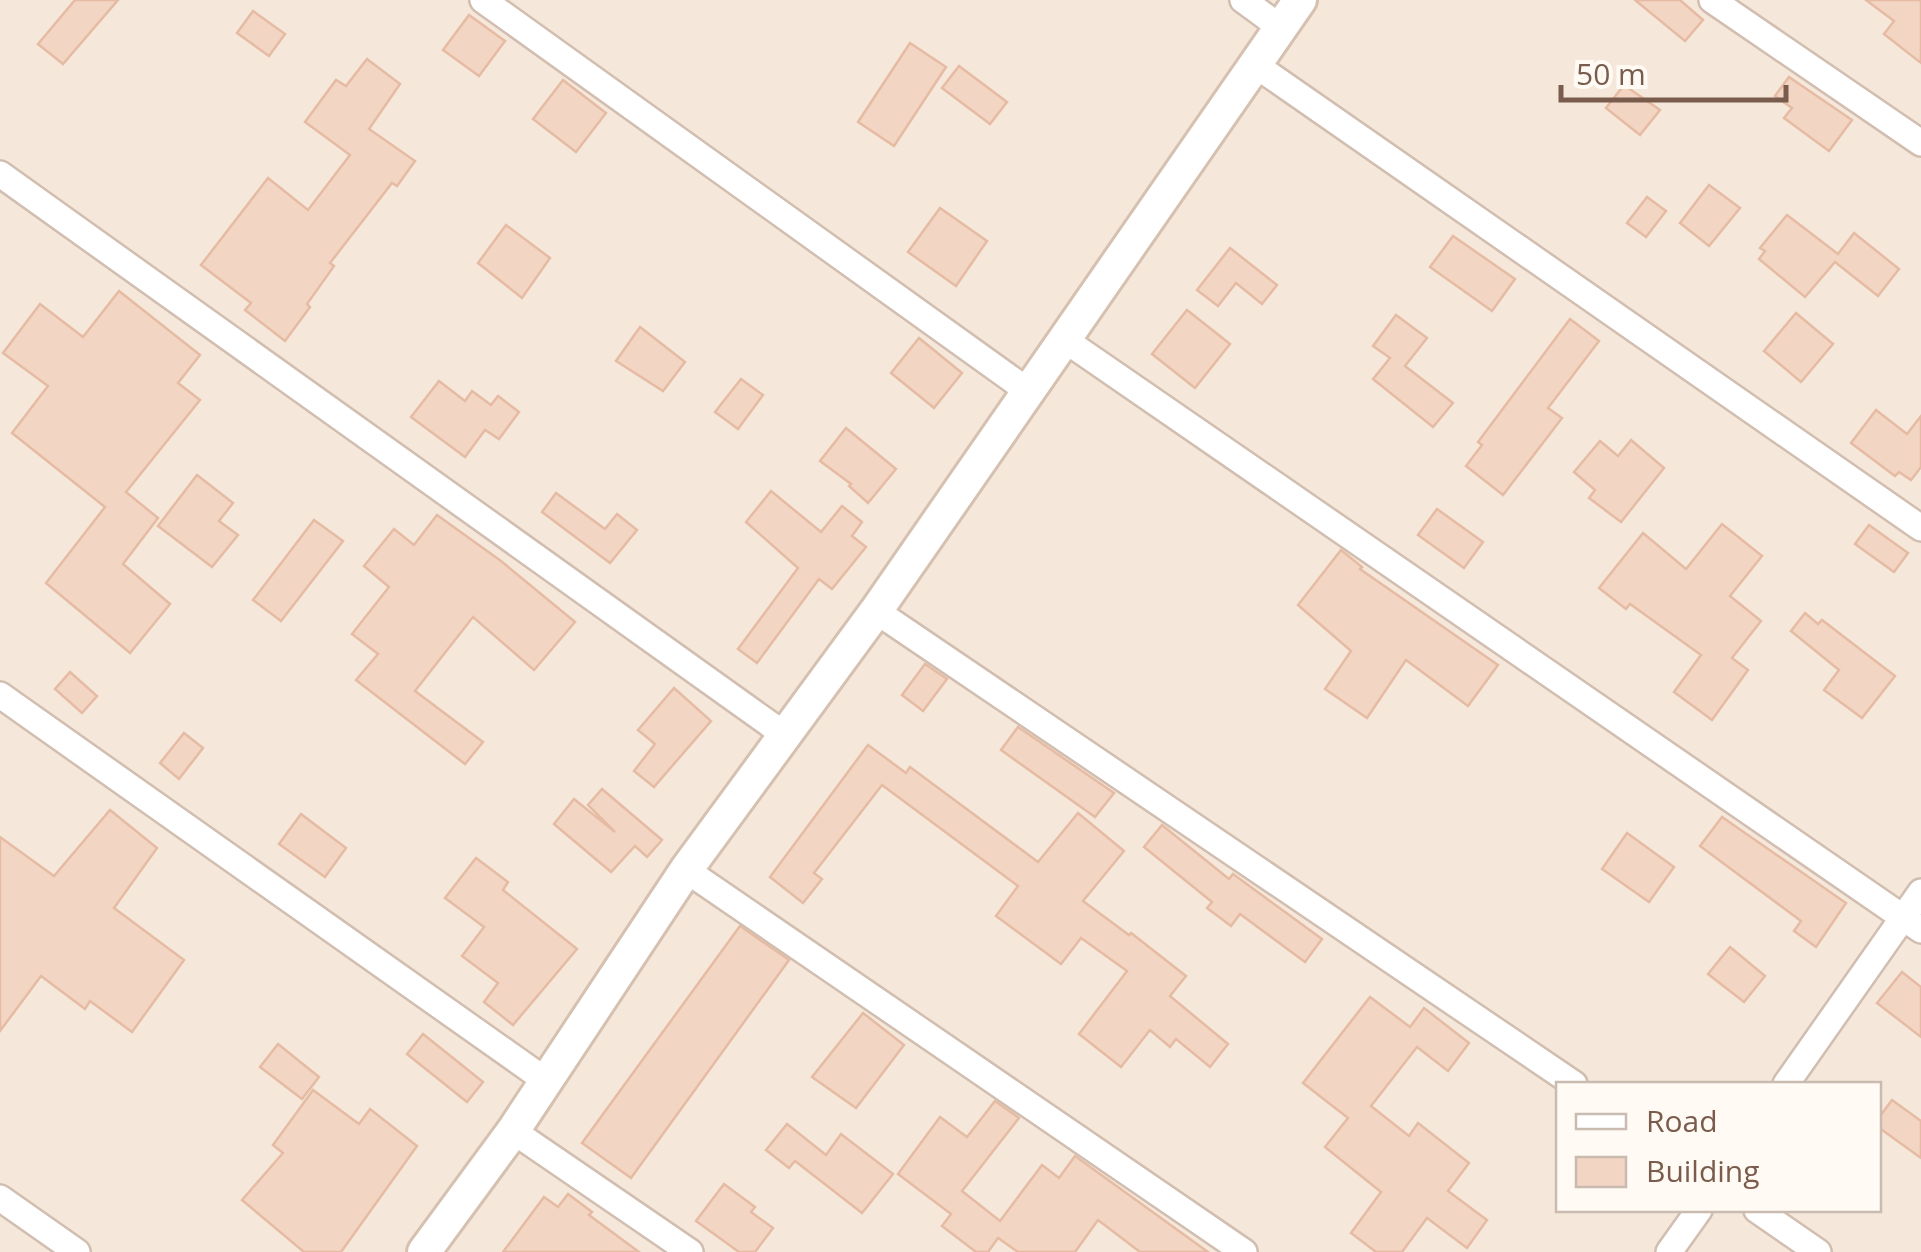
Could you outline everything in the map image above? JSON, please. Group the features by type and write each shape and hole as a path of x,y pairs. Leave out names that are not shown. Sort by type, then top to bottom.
{"main road":[{"path":"424,1252 514,1131 686,870 876,611 1300,0"}],"street":[{"path":"483,0 1028,391"},
{"path":"1243,0 1280,27"},
{"path":"1712,0 1921,143"},
{"path":"1254,64 1921,528"},
{"path":"0,174 785,735"},
{"path":"1065,340 1912,924"},
{"path":"876,611 1571,1082"},
{"path":"0,696 545,1080"},
{"path":"686,870 1244,1252"},
{"path":"1788,1082 1912,924 1921,892"},
{"path":"514,1131 690,1252"},
{"path":"0,1198 77,1252"},
{"path":"1669,1252 1698,1212"},
{"path":"1761,1212 1818,1252"}],"shaded area":[{"path":"0,0 1921,0 1921,1252 0,1252"}],"building":[{"path":"75,0 118,0 63,64 38,44"},
{"path":"1635,0 1680,0 1703,20 1685,41"},
{"path":"1866,0 1921,0 1921,63 1884,34 1894,21"},
{"path":"253,11 285,34 269,56 237,33"},
{"path":"469,15 505,41 479,76 443,50"},
{"path":"910,43 946,67 894,146 858,122"},
{"path":"367,59 400,84 369,129 415,161 397,186 392,183 330,263 334,266 285,341 245,310 251,303 201,265 268,178 308,210 350,155 305,122 336,80 346,86"},
{"path":"959,66 1007,102 990,124 942,88"},
{"path":"1789,77 1852,120 1829,151 1784,118 1792,108 1775,96"},
{"path":"563,80 606,113 576,152 533,119"},
{"path":"1624,85 1660,110 1640,135 1606,108"},
{"path":"1709,185 1740,208 1709,246 1680,223"},
{"path":"1647,197 1666,211 1646,237 1627,223"},
{"path":"940,208 987,241 956,286 908,252"},
{"path":"1787,215 1838,254 1854,233 1899,269 1878,296 1835,262 1805,297 1759,259 1765,251 1760,248"},
{"path":"506,225 550,258 522,298 478,263"},
{"path":"1453,236 1515,279 1492,311 1430,267"},
{"path":"1230,248 1277,285 1262,304 1236,283 1218,306 1197,290"},
{"path":"119,291 200,355 178,383 200,400 126,492 158,518 123,564 170,604 130,653 46,583 105,507 12,433 48,386 3,353 40,304 83,337"},
{"path":"1187,310 1230,344 1195,388 1152,354"},
{"path":"1796,313 1833,344 1801,382 1764,351"},
{"path":"1396,315 1427,338 1405,366 1453,403 1433,427 1373,379 1390,358 1373,346"},
{"path":"1570,319 1599,341 1548,408 1562,418 1503,495 1466,466 1482,445 1478,442"},
{"path":"640,327 685,362 663,391 616,361"},
{"path":"919,338 962,373 934,408 891,373"},
{"path":"741,379 763,395 738,429 715,412"},
{"path":"439,381 465,401 472,391 491,405 498,396 519,412 499,439 485,430 465,457 411,417"},
{"path":"1876,410 1907,434 1921,416 1921,467 1911,480 1899,472 1895,476 1851,443"},
{"path":"846,428 896,469 868,503 851,484 820,461"},
{"path":"1631,440 1664,468 1621,522 1589,498 1595,490 1574,472 1600,441 1618,456"},
{"path":"197,475 233,503 219,521 238,535 212,567 158,526"},
{"path":"771,491 821,532 842,506 862,522 852,536 866,547 832,589 819,579 757,663 738,649 798,568 746,522"},
{"path":"556,493 605,529 617,514 637,530 610,563 542,512"},
{"path":"1437,509 1483,542 1464,568 1418,535"},
{"path":"437,515 575,622 534,670 473,617 415,691 483,742 465,764 356,680 378,654 352,634 389,587 364,566 394,529 414,545"},
{"path":"314,520 343,541 281,621 253,600"},
{"path":"1722,524 1762,556 1730,596 1761,621 1732,658 1748,670 1712,720 1674,692 1701,655 1630,604 1626,609 1599,588 1643,533 1686,569"},
{"path":"1869,525 1908,553 1894,572 1855,544"},
{"path":"1341,550 1360,569 1498,665 1468,706 1406,660 1367,718 1325,689 1351,651 1298,605"},
{"path":"1805,613 1818,624 1822,620 1895,676 1862,718 1824,690 1839,670 1791,631"},
{"path":"925,664 947,679 923,711 902,695"},
{"path":"70,672 97,696 82,713 55,689"},
{"path":"674,688 711,721 654,787 634,771 655,744 638,730"},
{"path":"1018,727 1114,793 1095,817 1001,750"},
{"path":"184,733 203,748 179,779 160,763"},
{"path":"868,745 906,773 910,767 1038,862 1078,813 1124,851 1083,901 1186,976 1170,996 1228,1044 1210,1067 1176,1039 1170,1047 1150,1030 1121,1067 1079,1034 1127,971 1081,938 1061,964 996,916 1018,886 882,785 814,873 822,879 803,903 770,877"},
{"path":"602,789 662,840 647,857 635,846 611,872 554,824 574,799 615,832 588,805"},
{"path":"110,810 157,848 114,908 184,960 132,1032 90,1001 85,1009 41,976 0,1031 0,837 54,876"},
{"path":"301,814 346,848 325,877 279,844"},
{"path":"1722,817 1846,903 1816,947 1794,931 1801,921 1700,846"},
{"path":"1162,825 1229,879 1233,874 1322,939 1305,962 1240,914 1231,926 1207,908 1212,902 1144,847"},
{"path":"1627,833 1674,867 1649,902 1602,869"},
{"path":"476,858 508,882 503,890 577,949 513,1025 484,1002 498,983 462,956 484,927 445,898"},
{"path":"740,926 789,960 631,1178 582,1143"},
{"path":"1730,947 1765,976 1744,1002 1708,974"},
{"path":"1902,972 1921,987 1921,1037 1877,1003"},
{"path":"1370,997 1410,1027 1424,1008 1469,1043 1448,1071 1417,1047 1371,1106 1409,1136 1418,1123 1469,1163 1448,1191 1487,1220 1467,1248 1427,1218 1402,1252 1376,1252 1351,1233 1381,1192 1325,1147 1348,1118 1303,1083"},
{"path":"863,1013 904,1045 856,1108 812,1077"},
{"path":"423,1034 483,1082 467,1102 407,1054"},
{"path":"278,1044 319,1077 302,1099 260,1067"},
{"path":"313,1090 359,1124 370,1109 417,1146 341,1252 304,1252 242,1200 283,1153 273,1145"},
{"path":"1892,1100 1921,1121 1921,1158 1881,1129 1881,1115"},
{"path":"995,1101 1019,1118 962,1191 1000,1221 1042,1165 1059,1178 1075,1156 1208,1252 1140,1252 1098,1220 1075,1252 1018,1252 998,1238 988,1252 976,1252 942,1226 951,1214 898,1174 940,1117 967,1137"},
{"path":"787,1124 826,1155 841,1134 893,1174 862,1213 795,1161 789,1168 766,1150"},
{"path":"724,1184 755,1207 751,1212 773,1228 755,1252 739,1252 696,1221"},
{"path":"568,1194 639,1252 503,1252 544,1197 558,1207"}]}
